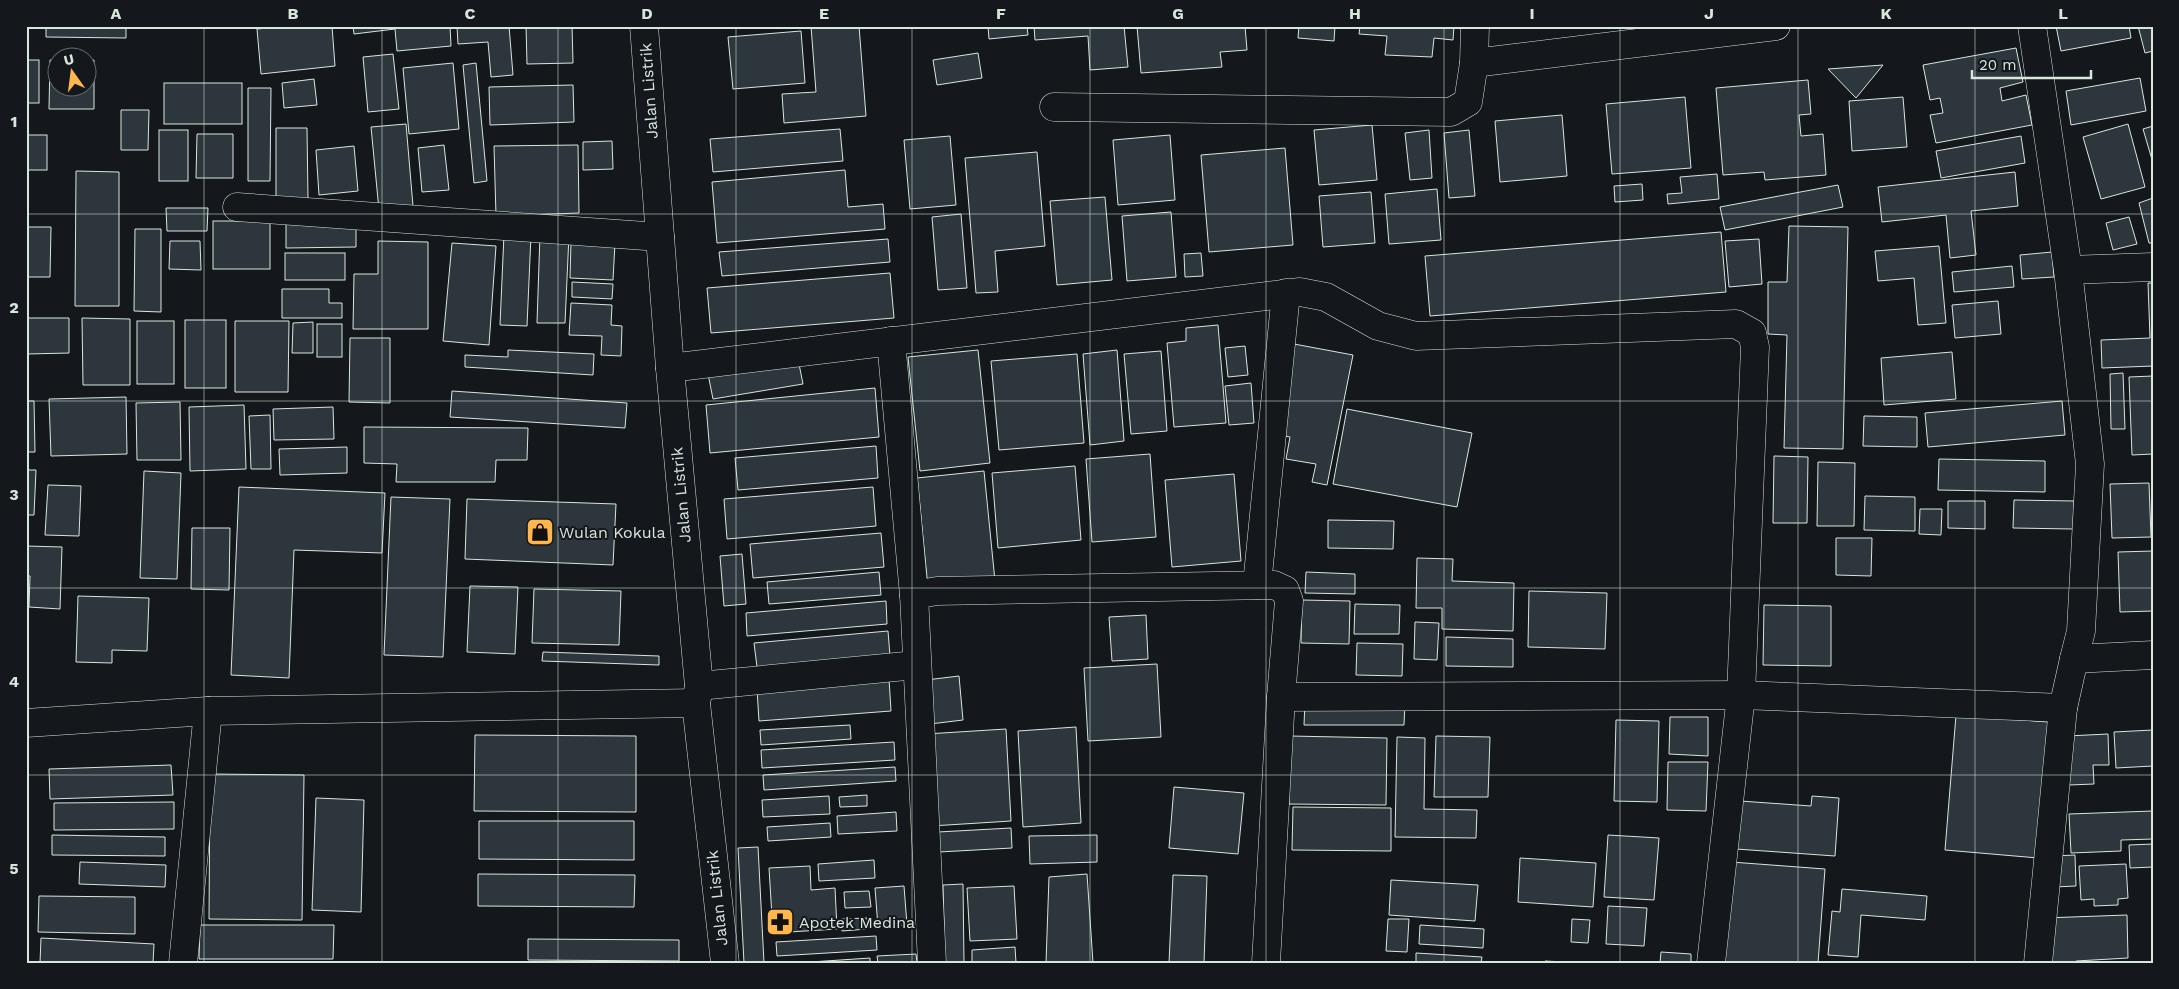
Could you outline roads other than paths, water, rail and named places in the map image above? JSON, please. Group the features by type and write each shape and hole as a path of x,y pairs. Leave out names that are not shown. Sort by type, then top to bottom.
{"street":[{"path":"1054,107 1451,112 1468,102 1474,63 1475,26"},
{"path":"1474,63 1776,26"},
{"path":"2032,26 2068,270 2090,464 2081,631 2063,708 2038,963"},
{"name":"Jalan Listrik","path":"650,27 660,237 670,368 698,695 725,963"},
{"path":"237,207 660,237"},
{"path":"2068,270 2153,267"},
{"path":"670,368 1300,292 1326,297 1378,326 1416,336 1736,324 1752,333 1755,347 1741,695 1712,963"},
{"path":"1257,585 1286,293"},
{"path":"891,341 914,595 932,963"},
{"path":"914,595 937,591 1257,585 1274,585 1285,590 1289,601 1280,697 1266,963"},
{"path":"2074,659 2153,654"},
{"path":"26,722 208,711 698,695 916,665"},
{"path":"1280,697 1741,695 2063,708"},
{"path":"183,963 208,711"}],"place":[{"name":"Wulan Kokula","path":"540,532"},
{"name":"Apotek Medina","path":"780,922"}]}
